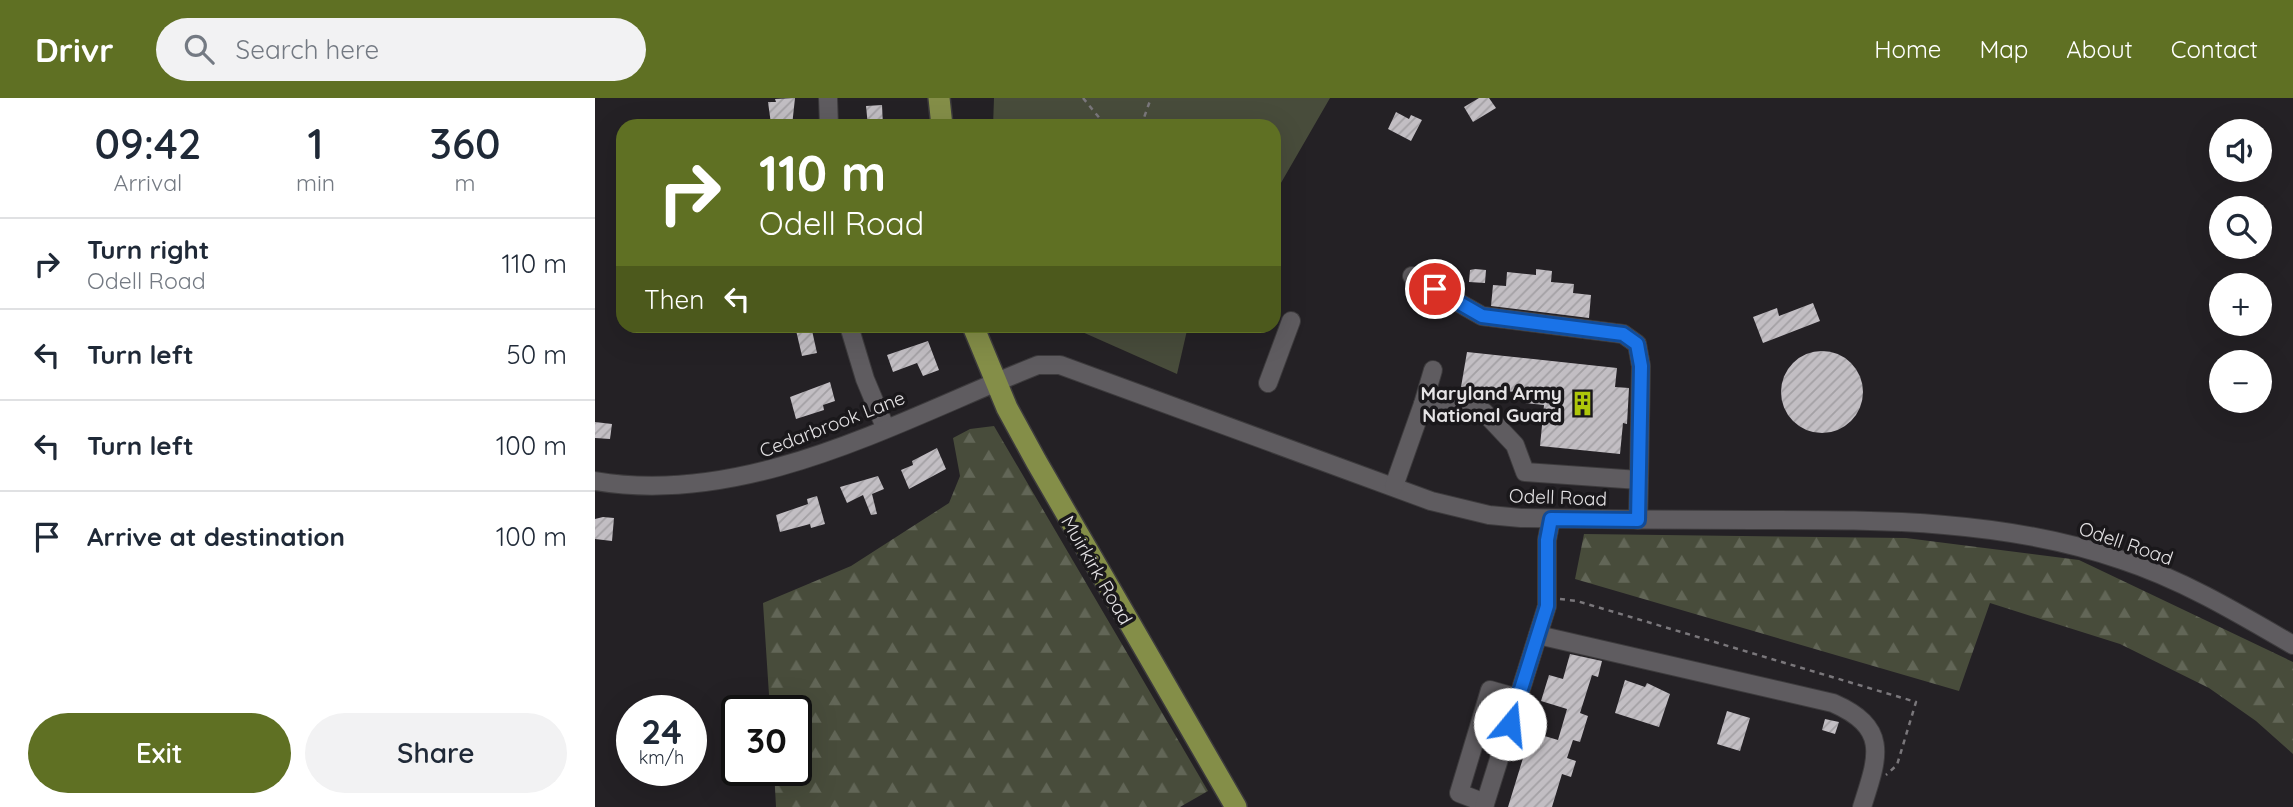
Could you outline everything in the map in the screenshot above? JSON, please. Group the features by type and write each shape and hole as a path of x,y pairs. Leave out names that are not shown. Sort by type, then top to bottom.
{"main road":[{"path":"939,98 941,119"},
{"name":"Muirkirk Road","path":"976,333 996,383 1127,623 1236,807"}],"street":[{"path":"828,98 829,119"},
{"path":"1412,276 1482,316 1623,334 1637,344 1641,366 1638,520"},
{"path":"1268,383 1291,321"},
{"path":"851,333 865,379 885,427"},
{"name":"Odell Road","path":"996,383 1038,365 1060,365 1084,371 1163,404 1431,501 1489,515 1638,520 1864,519 2019,534 2123,560 2151,571 2238,613 2293,645"},
{"path":"1394,486 1433,370"},
{"name":"Cedarbrook Lane","path":"595,481 653,488 738,478 783,467 996,383"},
{"path":"1423,404 1484,412 1515,445 1525,472 1639,480"},
{"path":"1518,698 1490,690 1459,793 1485,805 1538,635 1547,600 1547,540 1551,519"},
{"path":"1538,635 1833,704 1851,711 1874,734 1877,748 1873,773 1862,807"}],"path":[{"path":"1083,98 1101,119"},
{"path":"1144,119 1151,98"},
{"path":"1547,600 1577,601 1916,702 1897,765 1886,775 1873,773"}],"green space":[{"path":"994,98 1330,98 1281,183 1281,119 993,119"},
{"path":"1085,333 1186,333 1177,374"},
{"path":"994,426 1208,791 1180,807 776,807 775,786 812,786 812,695 769,695 763,603 851,566 949,503 960,476 953,438 970,429"},
{"path":"1584,534 1906,538 2079,560 2293,662 2293,754 2256,721 2209,688 2120,644 1990,603 1959,691 1575,579"}],"building":[{"path":"795,98 793,119 770,119 768,102 776,102 775,99"},
{"path":"1479,98 1489,98 1496,108 1473,122 1464,107"},
{"path":"882,105 883,119 867,119 866,106"},
{"path":"1396,112 1409,119 1411,115 1422,120 1411,141 1388,129"},
{"path":"1536,269 1552,271 1551,282 1574,284 1573,293 1591,295 1589,318 1491,306 1493,285 1506,286 1507,272 1536,275"},
{"path":"1470,270 1486,270 1485,283 1469,282"},
{"path":"1813,303 1820,321 1763,343 1753,317 1777,308 1779,316"},
{"path":"797,333 813,333 817,353 802,356"},
{"path":"928,341 939,370 923,376 917,363 893,372 887,355"},
{"path":"1822,351 1838,354 1851,363 1860,376 1863,392 1860,408 1851,421 1838,430 1822,433 1806,430 1793,421 1784,408 1781,392 1784,376 1793,363 1806,354"},
{"name":"Maryland Army National Guard","path":"1467,352 1617,368 1615,387 1629,388 1627,424 1623,423 1620,454 1540,446 1544,405 1525,403 1526,393 1461,387"},
{"path":"830,382 835,401 823,405 824,410 796,419 790,397"},
{"path":"595,422 612,424 610,439 595,438"},
{"path":"937,448 946,469 909,489 901,470"},
{"path":"878,476 884,489 872,494 877,514 871,515 863,495 847,503 840,487"},
{"path":"817,496 825,524 811,528 810,524 780,532 776,515 808,504 807,499"},
{"path":"614,518 612,541 595,539 595,519"},
{"path":"1570,654 1602,661 1598,677 1592,675 1580,713 1588,716 1580,742 1573,740 1567,758 1576,761 1571,777 1562,774 1552,807 1508,807 1531,732 1558,740 1567,709 1541,701 1549,675 1563,679"},
{"path":"1625,680 1645,687 1647,683 1670,694 1659,727 1615,713"},
{"path":"1727,711 1750,718 1740,751 1717,744"},
{"path":"1825,719 1839,722 1835,734 1822,730"}],"place":[{"name":"Maryland Army National Guard","path":"1582,404"}],"route":[{"path":"1435,289 1482,316 1623,334 1637,344 1641,366 1638,520 1551,519 1547,540 1547,606 1510,724"}]}
